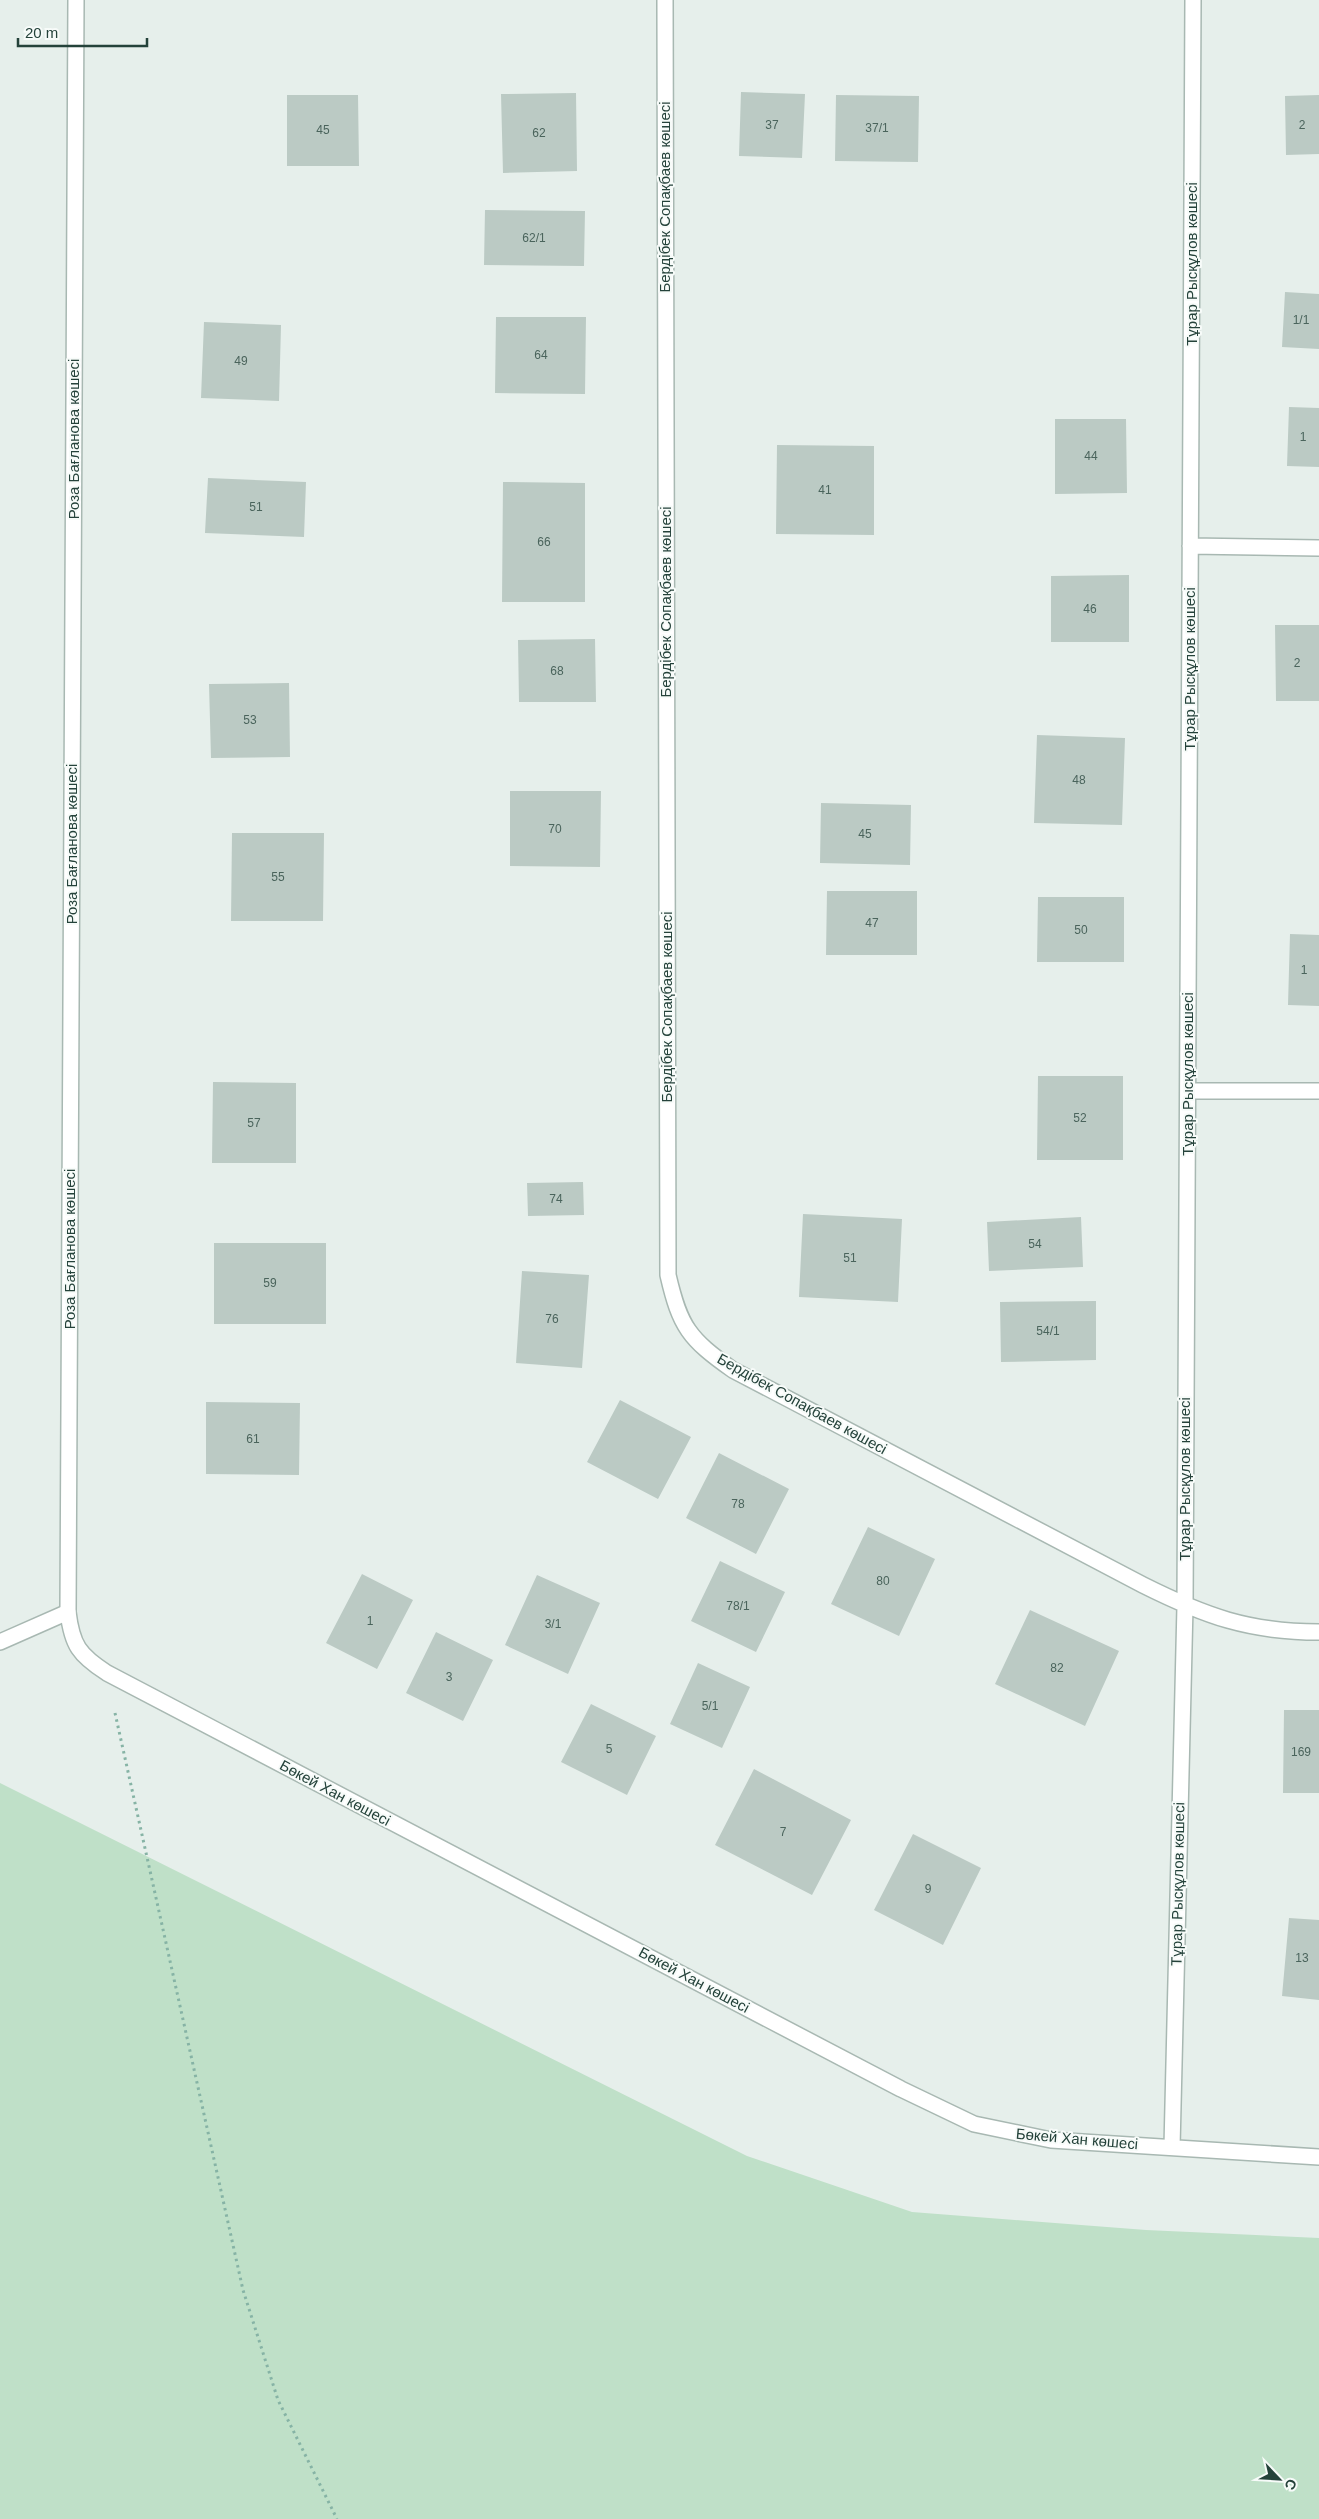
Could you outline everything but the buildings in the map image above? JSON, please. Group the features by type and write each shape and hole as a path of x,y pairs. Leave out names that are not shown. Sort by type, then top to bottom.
{"street":[{"name":"Роза Бағланова көшесі","path":"76,0 68,1612 71,1634 77,1649 106,1674"},
{"name":"Бердібек Сопақбаев көшесі","path":"665,0 668,1275 676,1309 690,1334 704,1350 733,1370 1185,1606 1258,1629 1319,1632"},
{"name":"Тұрар Рысқұлов көшесі","path":"1172,2147 1185,1606 1193,0"},
{"path":"1190,546 1319,548"},
{"path":"1188,1090 1319,1091"},
{"path":"0,1642 68,1612"},
{"name":"Бөкей Хан көшесі","path":"106,1674 939,2109 974,2124 1008,2133 1051,2140 1319,2157"}],"path":[{"path":"106,1674 243,2290 278,2400 337,2519"}],"green space":[{"path":"0,1783 747,2156 912,2212 1146,2230 1319,2238 1319,2519 0,2519"}]}
